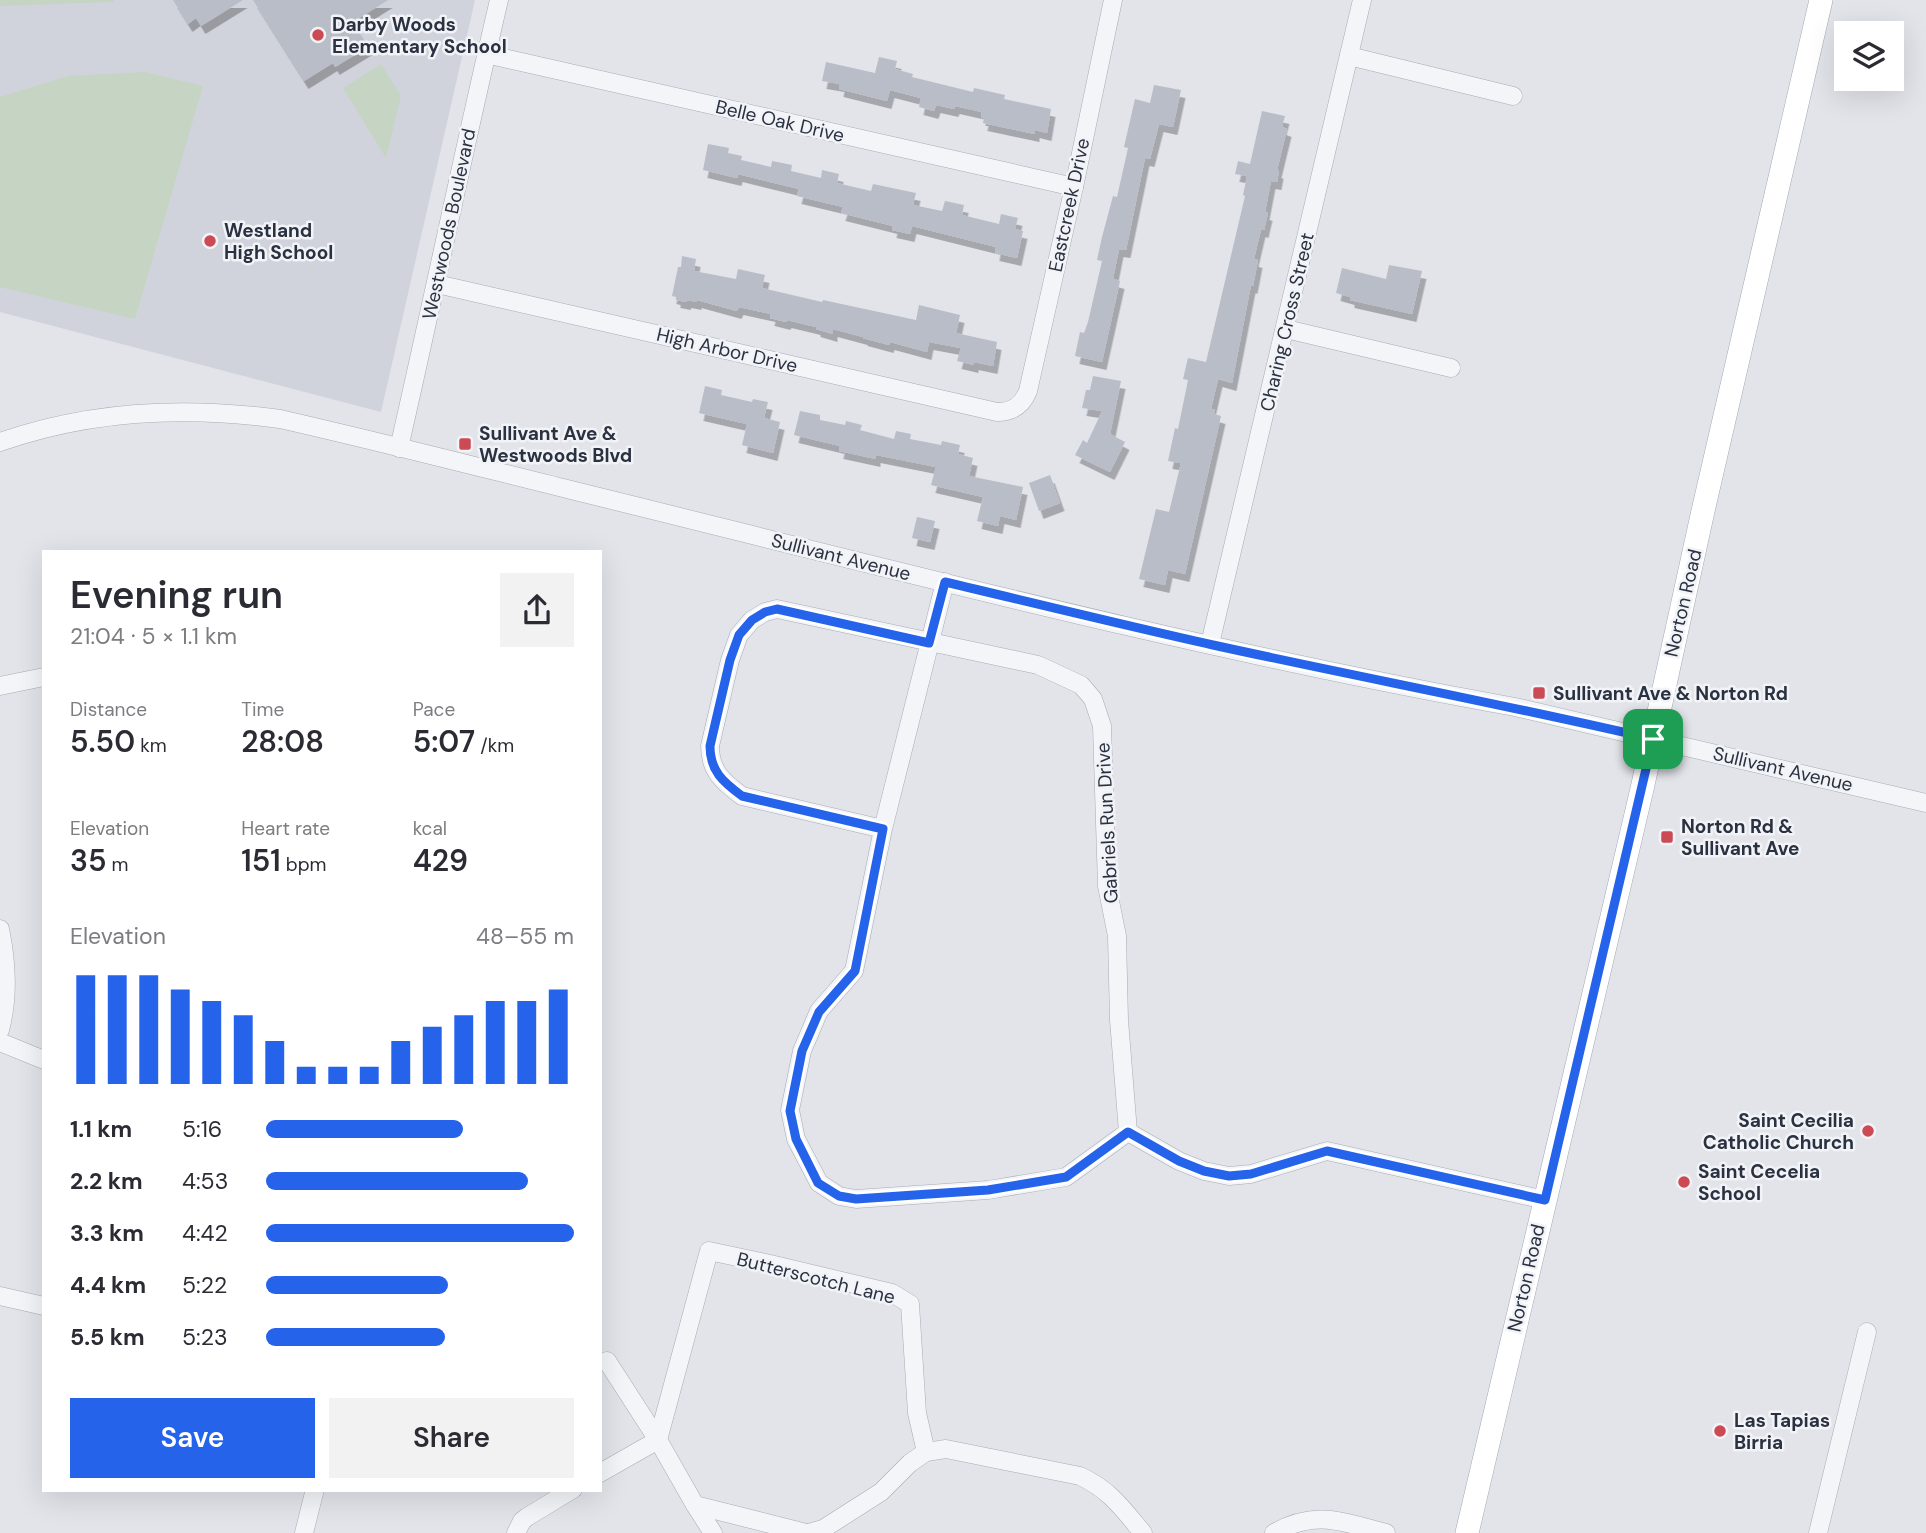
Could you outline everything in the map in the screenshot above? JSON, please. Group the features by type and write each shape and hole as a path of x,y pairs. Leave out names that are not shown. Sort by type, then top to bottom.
{"main road":[{"name":"Norton Road","path":"1467,1533 1653,739 1821,0"}],"street":[{"name":"Westwoods Boulevard","path":"399,448 499,0"},
{"name":"Eastcreek Drive","path":"1017,407 1028,391 1113,0"},
{"name":"Charing Cross Street","path":"1210,644 1362,0"},
{"name":"Belle Oak Drive","path":"486,54 1074,187"},
{"path":"1349,56 1513,96"},
{"name":"High Arbor Drive","path":"437,284 997,412 1007,412 1017,407"},
{"path":"1286,329 1451,368"},
{"name":"Sullivant Avenue","path":"0,442 44,428 104,416 191,411 280,419 1210,644 1451,696 1515,707 1926,803"},
{"path":"945,582 883,829 855,971 819,1012 802,1051 790,1111 796,1139 818,1183 839,1196 856,1199 988,1190 1066,1177 1128,1132 1179,1161 1204,1171 1229,1176 1251,1174 1327,1151 1545,1200"},
{"name":"Gabriels Run Drive","path":"883,829 742,796 727,785 710,760 710,746 730,660 739,635 752,620 765,612 777,609 1038,665 1081,684 1093,699 1102,726 1107,886 1117,936 1119,1020 1128,1132"},
{"path":"0,685 42,677"},
{"path":"0,929 6,968 6,992 0,1030"},
{"path":"0,1042 42,1059"},
{"name":"Butterscotch Lane","path":"658,1440 709,1251 892,1293 910,1304 917,1413 926,1452"},
{"path":"0,1296 42,1306"},
{"path":"1818,1533 1867,1332"},
{"path":"607,1361 713,1533"},
{"path":"602,1473 658,1440"},
{"path":"695,1505 808,1533 823,1529 881,1492 910,1463 926,1452 946,1449 1080,1476 1098,1484 1115,1499 1143,1533"},
{"path":"304,1533 314,1492"},
{"path":"516,1533 527,1517 568,1492"},
{"path":"1273,1533 1305,1520 1330,1519 1386,1533"}],"shaded area":[{"name":"Westland High School","path":"0,0 475,0 381,412 0,312"}],"green space":[{"path":"0,0 114,0 0,6"},
{"path":"381,64 401,96 386,158 343,88"},
{"path":"145,72 203,86 135,319 0,287 0,97 68,76"}],"building":[{"path":"173,0 243,0 201,26 196,18 188,24"},
{"name":"Darby Woods Elementary School","path":"253,0 388,0 353,22 368,47 335,67 333,63 304,81"},
{"path":"879,57 897,61 895,69 913,74 912,77 973,92 974,88 1005,95 1004,99 1051,109 1047,133 1035,130 1035,134 983,123 982,112 955,106 954,109 936,105 934,111 919,107 921,98 890,90 887,101 839,89 840,84 822,81 826,62 875,73"},
{"path":"1154,85 1181,90 1173,127 1159,124 1150,159 1145,158 1126,250 1119,249 1113,279 1120,281 1102,362 1075,356 1080,332 1084,333 1088,322 1102,261 1097,260 1113,196 1117,197 1128,148 1124,147 1135,99 1150,103"},
{"path":"1262,111 1285,116 1282,127 1287,129 1277,170 1277,182 1271,181 1265,212 1268,213 1254,259 1258,260 1232,383 1218,379 1211,409 1215,410 1214,414 1221,416 1185,574 1168,570 1165,585 1139,579 1156,509 1169,512 1181,463 1168,461 1188,380 1183,379 1188,358 1206,362 1245,196 1247,176 1235,174 1238,161 1250,164"},
{"path":"708,144 729,148 728,153 742,156 741,160 771,167 772,161 792,165 791,171 821,178 822,170 839,174 837,183 871,191 873,184 916,193 913,205 942,211 945,201 964,205 962,215 999,224 1001,214 1018,218 1015,229 1023,231 1017,258 995,253 996,247 912,226 910,234 892,230 893,226 841,213 843,207 797,196 799,189 738,174 737,178 703,170"},
{"path":"682,256 696,259 694,271 736,279 738,269 765,275 762,288 822,302 823,300 916,320 919,305 960,315 956,333 997,342 993,366 957,361 961,348 929,342 927,352 890,342 889,345 833,329 833,334 816,327 770,318 771,314 739,307 737,311 697,300 676,300 676,297 672,296"},
{"path":"1389,265 1422,271 1412,314 1350,300 1350,297 1336,293 1342,268 1386,279"},
{"path":"1093,376 1121,381 1110,434 1125,442 1110,472 1075,455 1083,440 1087,443 1102,411 1082,408"},
{"path":"705,386 722,390 721,395 752,402 753,399 768,402 764,418 780,422 773,453 742,445 747,424 699,413"},
{"path":"800,411 820,415 820,420 862,425 860,430 894,439 896,431 911,434 910,439 941,445 942,441 960,445 958,454 973,458 969,476 1023,487 1016,520 1000,516 998,526 977,521 983,497 931,485 936,467 839,451 840,446 794,435"},
{"path":"1050,475 1060,503 1039,511 1029,483"},
{"path":"917,517 935,521 930,542 912,538"}],"place":[{"name":"Darby Woods Elementary School","path":"318,35"},
{"name":"Westland High School","path":"210,241"},
{"name":"Sullivant Ave & Westwoods Blvd","path":"465,444"},
{"name":"Sullivant Ave & Norton Rd","path":"1539,693"},
{"name":"Norton Rd & Sullivant Ave","path":"1667,837"},
{"name":"Saint Cecilia Catholic Church","path":"1868,1131"},
{"name":"Saint Cecelia School","path":"1684,1182"},
{"name":"Las Tapias Birria","path":"1720,1431"}],"route":[{"path":"945,582 1210,644 1451,696 1515,707 1653,739 1545,1200 1327,1151 1251,1174 1229,1176 1204,1171 1179,1161 1128,1132 1066,1177 988,1190 856,1199 839,1196 818,1183 808,1164 796,1139 790,1111 802,1051 819,1012 855,971 883,829 742,796 727,785 710,760 710,746 730,660 739,635 752,620 765,612 777,609 929,643 945,582"}]}
